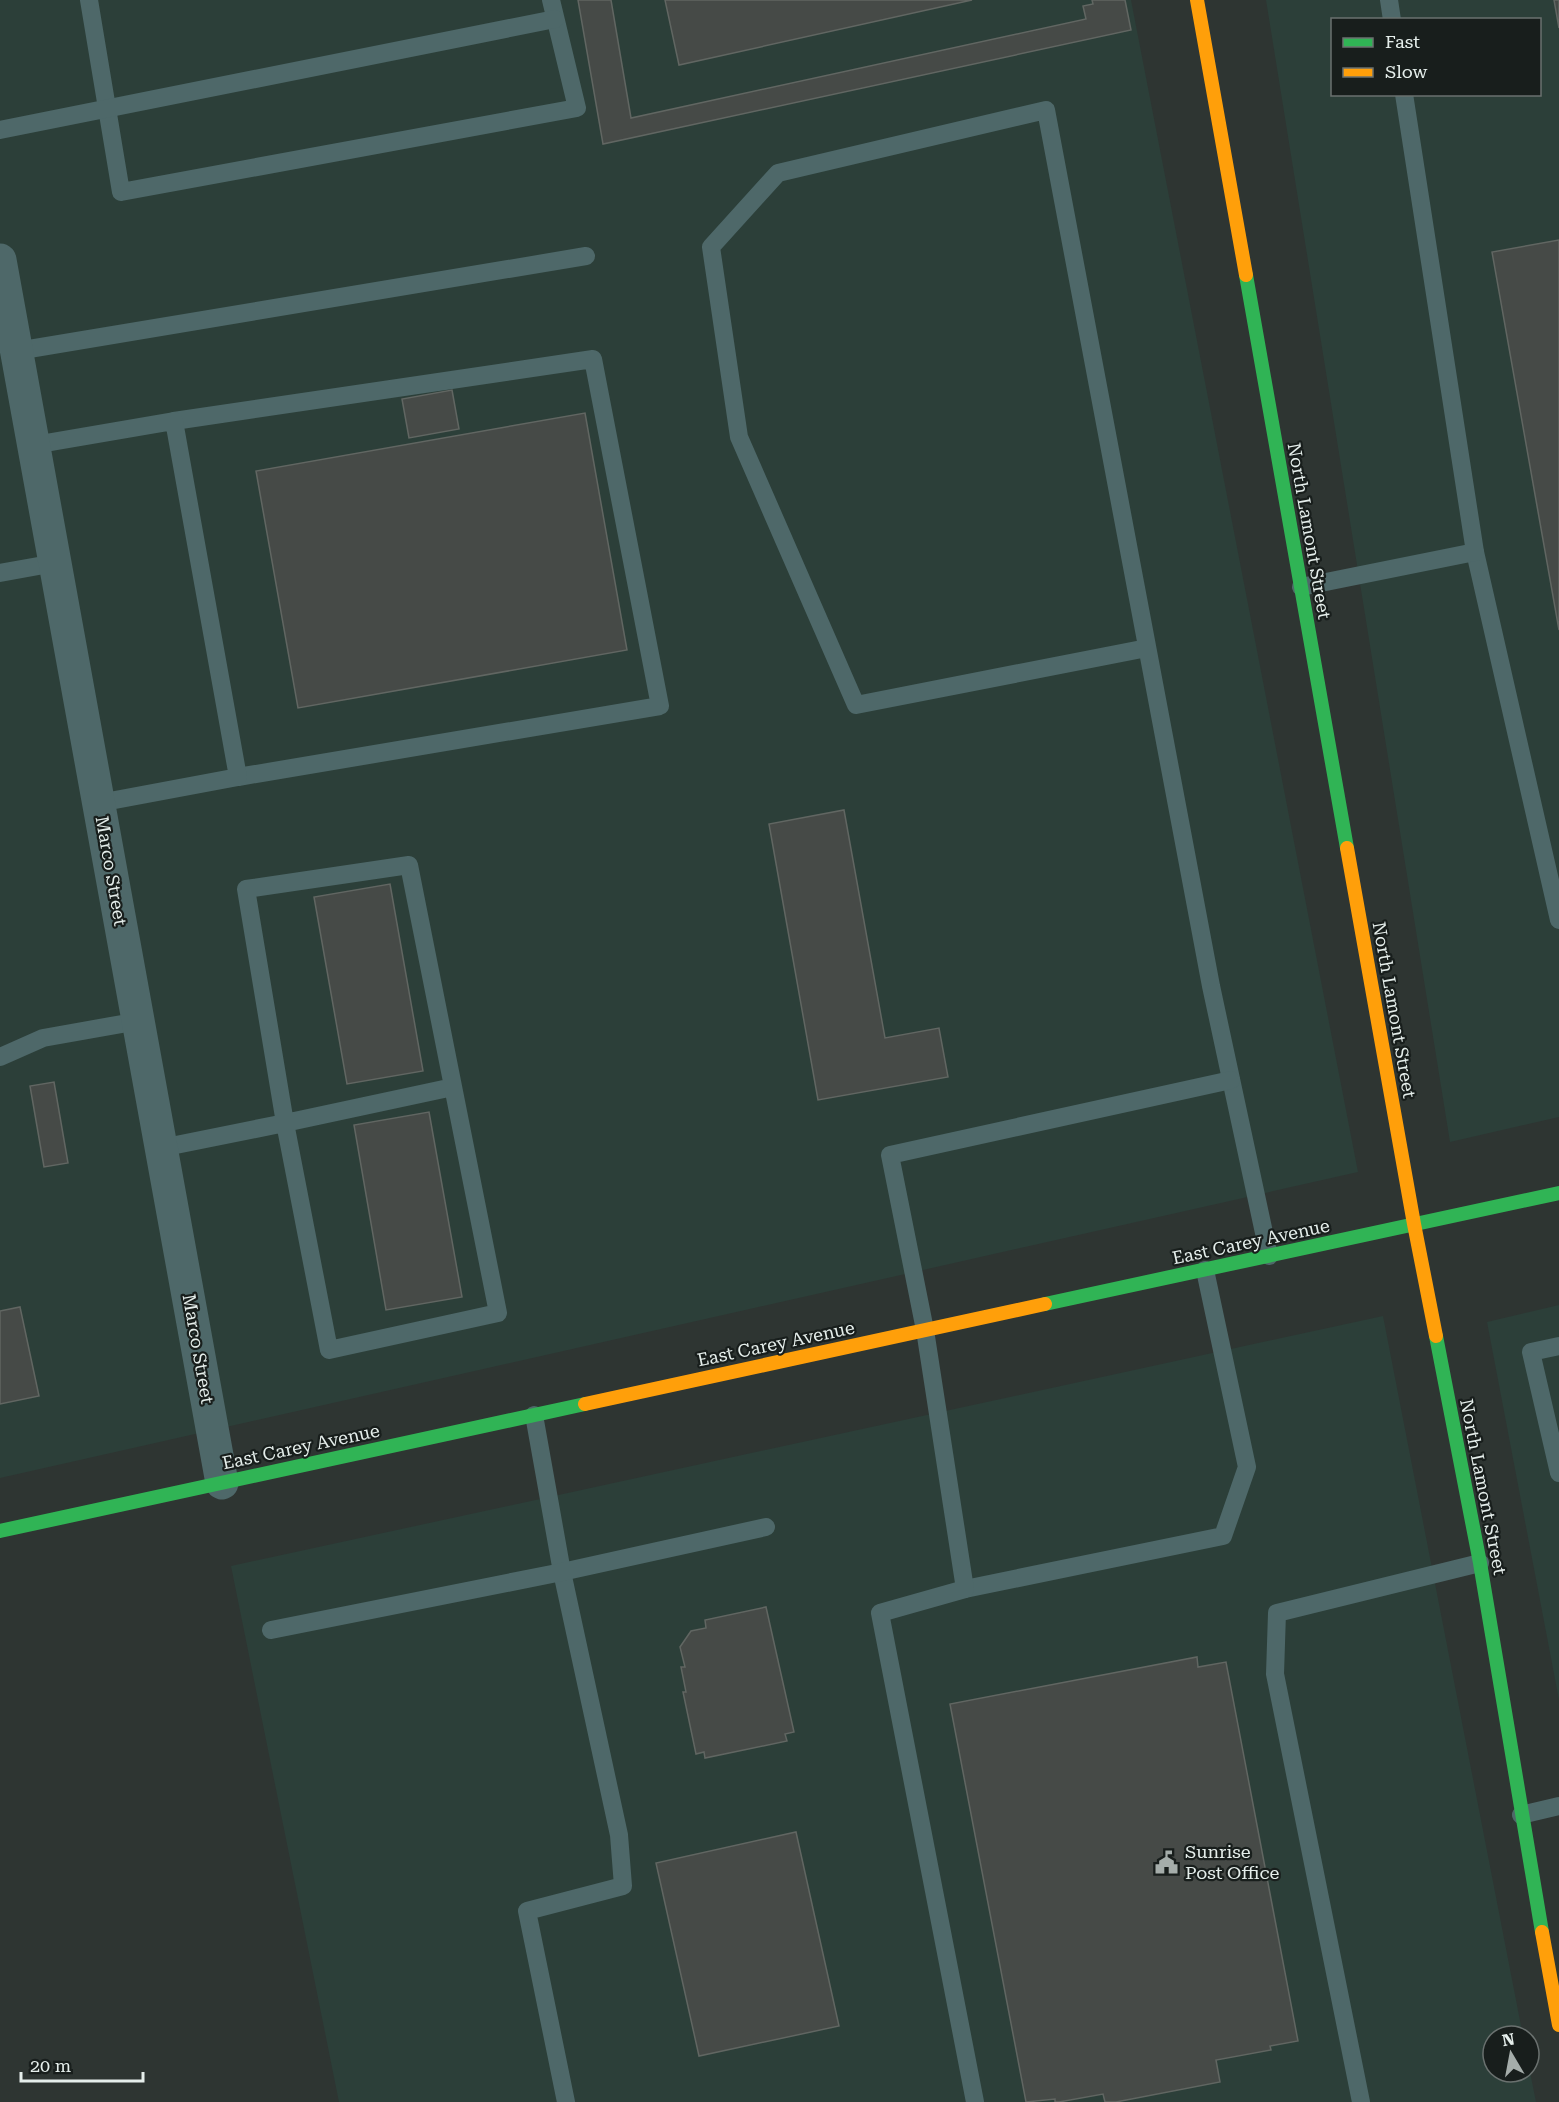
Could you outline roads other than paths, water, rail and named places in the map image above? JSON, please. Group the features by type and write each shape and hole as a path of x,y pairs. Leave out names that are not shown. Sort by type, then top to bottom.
{"street":[{"name":"North Lamont Street","path":"1197,0 1414,1224 1480,1563 1521,1815 1559,2025"},
{"name":"Marco Street","path":"0,260 222,1483"},
{"name":"East Carey Avenue","path":"0,1531 1559,1193"}],"lane":[{"path":"88,0 121,192 577,108 551,0"},
{"path":"1389,0 1392,18"},
{"path":"0,130 555,19"},
{"path":"1404,96 1475,552 1559,920"},
{"path":"1148,648 856,705 739,437 723,330 711,247 778,173 1046,110 1148,648 1209,974 1269,1256"},
{"path":"17,351 586,256"},
{"path":"34,444 174,420 593,359 660,706 238,777 99,803"},
{"path":"174,420 238,777"},
{"path":"1301,587 1475,552"},
{"path":"0,573 55,563"},
{"path":"409,865 498,1313 329,1350 285,1123 246,889 409,865"},
{"path":"0,1057 43,1038 139,1022"},
{"path":"965,1589 925,1330 890,1155 1231,1080"},
{"path":"161,1148 453,1087"},
{"path":"975,2102 880,1613 965,1589 1223,1536 1247,1467 1205,1270"},
{"path":"1559,1346 1532,1352 1559,1473"},
{"path":"534,1415 562,1572 619,1835 623,1886 527,1911 566,2102"},
{"path":"272,1630 562,1572 766,1527"},
{"path":"1360,2102 1275,1674 1277,1613 1480,1563"},
{"path":"1521,1815 1559,1806"}],"place":[{"name":"Sunrise Post Office","path":"1167,1862"}]}
